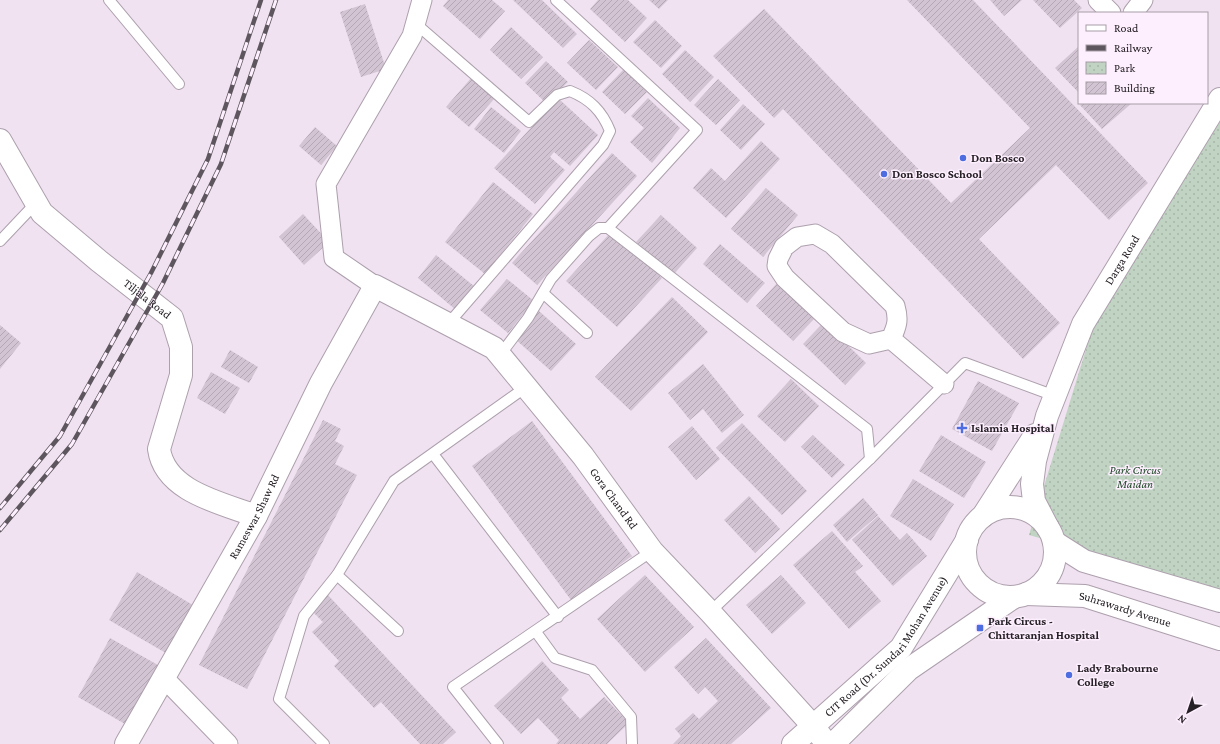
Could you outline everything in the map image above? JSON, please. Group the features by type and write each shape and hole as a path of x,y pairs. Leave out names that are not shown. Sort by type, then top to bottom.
{"main road":[{"name":"Darga Road","path":"1051,535 1034,501 1032,484 1035,461 1051,406 1083,324 1211,105"},
{"name":"Tiljala Road","path":"0,140 42,213 99,261 172,318 181,347 181,375 159,449 161,461 170,475 192,491 256,516"},
{"name":"Gora Chand Rd","path":"375,286 494,348 584,456 652,551 710,612 813,726 827,744"},
{"name":"Rameswar Shaw Rd","path":"126,744 256,516 322,383 375,286"},
{"name":"Darga Road","path":"983,516 1051,406"},
{"path":"1020,595 998,595 984,588 973,577 968,566 965,551 967,540 973,526 983,516 997,509 1012,507 1023,509 1037,516 1051,535 1084,561 1220,601"},
{"path":"833,744 909,669 1020,595 1040,586 1051,572 1055,557 1051,535"},
{"name":"CIT Road (Dr. Sundari Mohan Avenue)","path":"793,744 901,648 967,540"},
{"name":"Suhrawardy Avenue","path":"1020,595 1085,596 1220,638"}],"street":[{"path":"375,286 334,258 326,184 412,36 422,0"},
{"path":"1098,0 1110,12"},
{"path":"1134,12 1143,0"},
{"path":"815,234 832,244 895,306 898,324 891,339 869,344 843,332 785,278 777,266 778,259 784,247 797,238 815,234"},
{"path":"891,339 944,384"},
{"path":"164,678 228,744"}],"lane":[{"path":"109,0 180,84"},
{"path":"556,0 697,130 608,228"},
{"path":"415,23 529,122 557,95 570,91 581,95 603,114 610,131 603,145 448,324"},
{"path":"0,241 36,203"},
{"path":"500,355 528,318 551,279 589,236 599,228 608,228 867,429 870,459"},
{"path":"543,293 587,333"},
{"path":"710,612 870,459 964,363 1051,406"},
{"path":"324,744 279,699 304,616 337,575 394,481 526,387"},
{"path":"433,454 558,617"},
{"path":"498,744 453,687 558,617 652,551"},
{"path":"337,575 398,632"},
{"path":"536,632 556,658 592,670 631,717 632,744"}],"green space":[{"name":"Park Circus Maidan","path":"1220,117 1220,589 1029,535 1095,320"}],"building":[{"path":"448,0 492,0 505,11 480,39 443,6"},
{"path":"513,0 542,0 577,34 563,48"},
{"path":"598,0 628,0 647,18 625,42 590,9"},
{"path":"649,0 668,0 659,9"},
{"name":"Don Bosco School","path":"907,0 973,0 1148,183 1109,220 1056,165 979,239 1060,323 1023,359 783,109 774,118 713,56 764,9 951,203 1030,128"},
{"path":"990,0 1022,0 1004,16"},
{"path":"1033,0 1074,0 1082,8 1060,28"},
{"path":"365,4 386,69 361,77 340,12"},
{"path":"655,20 682,46 661,68 633,42"},
{"path":"511,27 543,57 521,79 490,50"},
{"path":"589,40 618,67 596,90 567,63"},
{"path":"1078,47 1078,92 1055,68"},
{"path":"685,50 714,77 690,102 662,74"},
{"path":"546,61 568,82 546,103 525,83"},
{"path":"624,69 647,92 625,114 602,92"},
{"path":"472,77 495,98 469,127 446,107"},
{"path":"718,79 740,100 716,125 694,105"},
{"path":"558,98 598,135 570,166 554,152 550,157 565,170 535,204 494,168"},
{"path":"648,98 680,128 652,163 630,142 644,128 631,116"},
{"path":"743,104 765,124 741,150 720,130"},
{"path":"1082,104 1131,104 1102,129 1080,105"},
{"path":"491,107 521,131 504,153 474,129"},
{"path":"315,127 337,146 321,165 299,146"},
{"path":"761,141 780,159 726,218 693,188 711,168 725,181"},
{"path":"612,153 637,176 537,285 512,263"},
{"path":"493,182 533,214 485,274 445,242"},
{"path":"766,188 798,215 763,257 731,229"},
{"path":"303,214 329,242 304,265 279,237"},
{"path":"661,215 697,248 673,275 636,242"},
{"path":"611,232 662,278 617,327 566,281"},
{"path":"720,244 765,283 747,303 703,264"},
{"path":"436,255 475,287 456,310 418,278"},
{"path":"507,279 534,301 508,333 480,310"},
{"path":"779,281 816,317 793,341 756,306"},
{"path":"672,297 708,332 631,411 595,377"},
{"path":"539,311 576,344 551,371 514,338"},
{"path":"824,322 866,363 845,385 803,344"},
{"path":"0,325 21,343 0,369"},
{"path":"230,350 258,367 249,383 221,367"},
{"path":"703,364 744,415 722,433 703,409 690,420 668,393"},
{"path":"211,372 240,388 225,414 197,398"},
{"path":"791,379 819,406 785,442 757,416"},
{"path":"978,381 1019,403 992,451 952,429"},
{"path":"323,420 341,429 335,441 344,446 335,464 357,475 247,689 199,665"},
{"path":"532,421 632,556 571,600 472,466"},
{"path":"742,423 807,491 782,515 716,448"},
{"path":"692,426 720,459 696,480 668,447"},
{"path":"813,435 845,465 832,478 801,447"},
{"path":"941,435 986,462 964,498 919,471"},
{"path":"913,479 954,504 931,541 890,516"},
{"path":"749,496 780,529 755,553 724,520"},
{"path":"863,498 878,515 847,542 833,525"},
{"path":"878,516 900,540 907,533 927,556 893,586 852,540"},
{"path":"832,531 863,566 855,572 881,601 849,629 793,565"},
{"path":"137,572 198,608 171,656 109,620"},
{"path":"645,575 694,627 645,672 597,619"},
{"path":"781,575 806,603 772,634 746,605"},
{"path":"327,594 456,732 443,744 420,744 381,702 374,708 334,666 339,661 312,632 323,622 311,610"},
{"path":"110,638 165,669 132,728 78,697"},
{"path":"706,638 771,708 731,744 673,744 681,736 675,729 693,713 699,719 718,701 705,687 698,694 674,667"},
{"path":"542,661 569,690 561,698 580,719 604,697 629,723 607,744 556,744 559,740 538,718 521,734 494,706"}],"railway":[{"path":"0,508 60,436 151,273 208,159 261,0"},
{"path":"0,530 72,444 163,283 221,164 276,0"}],"place":[{"name":"Don Bosco","path":"963,158"},
{"name":"Don Bosco School","path":"884,174"},
{"name":"Islamia Hospital","path":"962,428"},
{"name":"Park Circus - Chittaranjan Hospital","path":"980,628"},
{"name":"Lady Brabourne College","path":"1069,675"}]}
